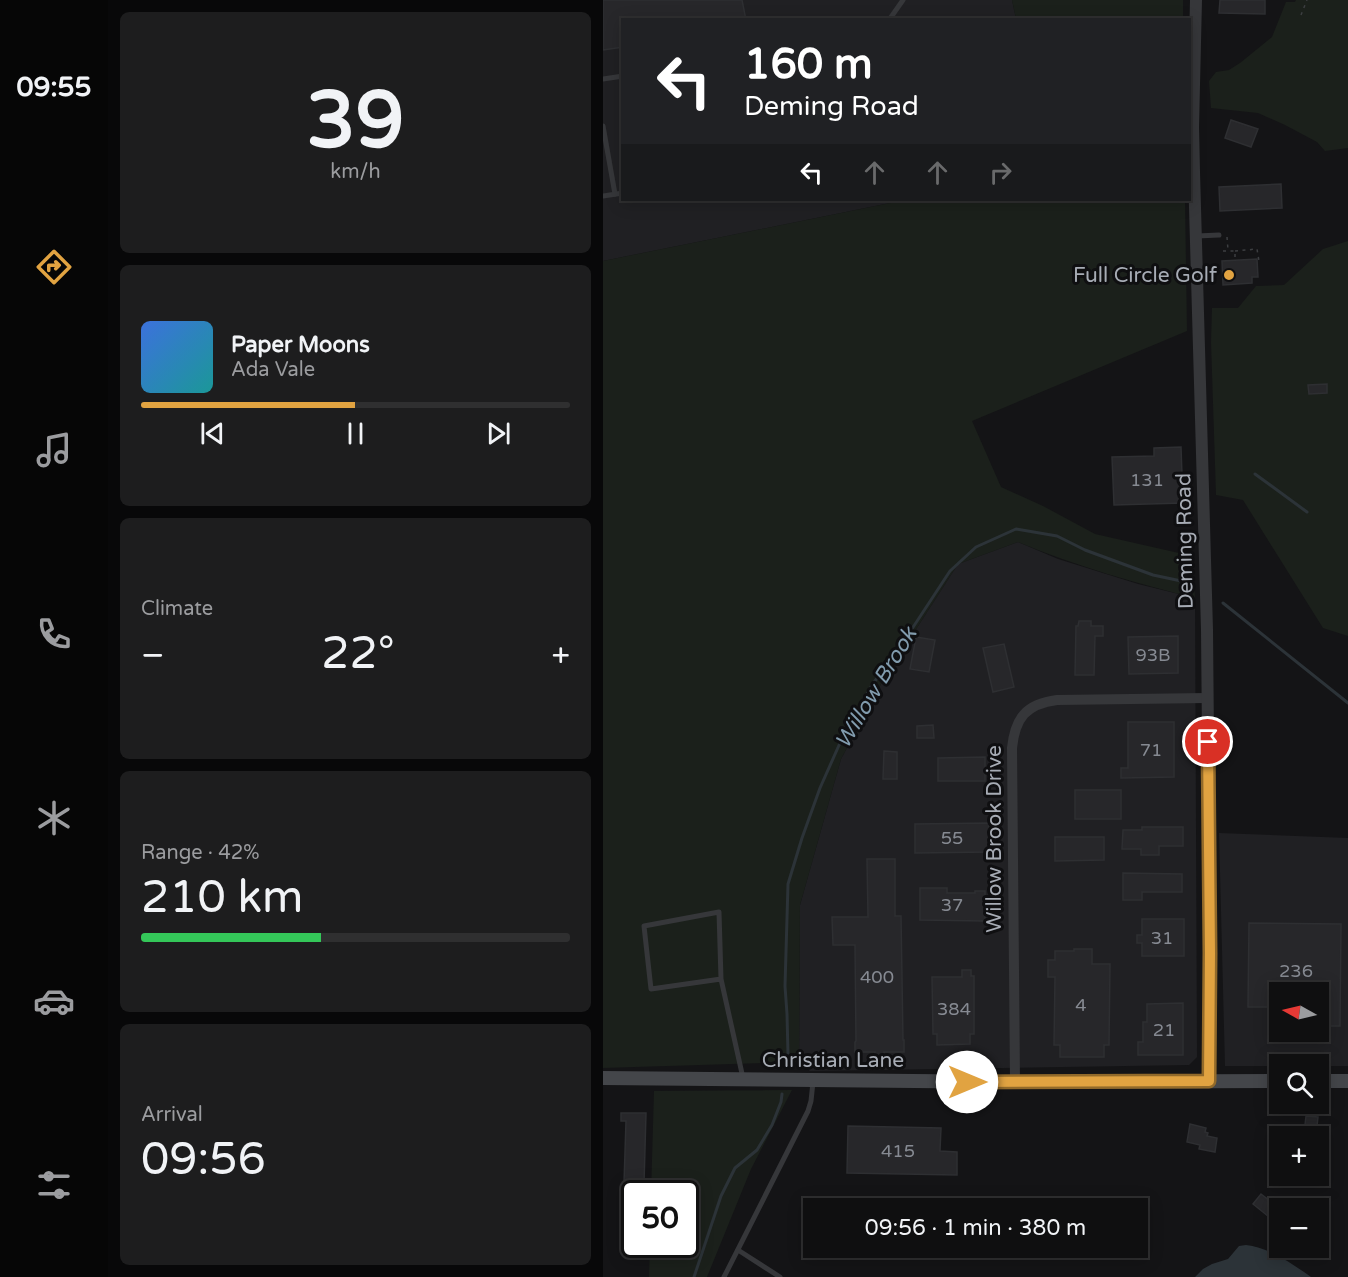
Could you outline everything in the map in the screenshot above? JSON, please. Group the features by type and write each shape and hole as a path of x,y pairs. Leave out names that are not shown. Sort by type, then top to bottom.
{"main road":[{"name":"Christian Lane","path":"603,1078 1015,1082 1269,1081"},
{"path":"1329,1081 1348,1081"}],"street":[{"name":"Deming Road","path":"1196,0 1193,127 1207,698 1209,1081"},
{"name":"Willow Brook Drive","path":"1015,1082 1012,748 1017,724 1024,713 1035,705 1051,700 1207,698"}],"lane":[{"path":"890,18 903,0"},
{"path":"603,79 621,76"},
{"path":"603,126 615,194"},
{"path":"603,196 621,193"},
{"path":"1196,236 1219,235"},
{"path":"721,979 651,989 643,926 719,912 721,979 743,1080"},
{"path":"724,1277 808,1111 813,1080"},
{"path":"738,1250 780,1277"}],"path":[{"path":"1301,15 1307,0"},
{"path":"1227,234 1228,251"},
{"path":"1223,251 1257,249 1259,261 1257,262"},
{"path":"1235,250 1235,261"}],"shaded area":[{"path":"603,0 1012,0 1016,18 621,18 621,201 900,201 603,261"},
{"path":"1012,0 1183,0 1183,18 1016,18"},
{"path":"1348,0 1348,148 1325,151 1317,142 1258,113 1211,108 1209,81 1216,72 1229,70 1272,37 1286,2"},
{"path":"900,201 1185,201 1187,331 972,421 1001,487 1095,534 1192,556 1195,598 1106,573 1018,542 958,564 882,682 841,759 800,905 799,1062 603,1068 603,261"},
{"path":"1348,241 1348,636 1323,628 1243,500 1216,495 1211,342 1212,308 1238,308 1256,286 1284,285 1323,249"},
{"path":"1018,542 1058,559 1138,584 1195,598 1197,1057 1189,1065 810,1071 799,1062 800,905 841,759 882,682 958,564"},
{"path":"1219,833 1348,838 1348,1066 1329,1066 1329,1054 1269,1054 1269,1066 1225,1066"},
{"path":"792,1090 751,1169 707,1277 649,1277 650,1258 699,1258 699,1180 651,1180 654,1091"},
{"path":"1239,1246 1254,1246 1269,1252 1269,1258 1280,1258 1311,1277 1195,1277 1212,1264 1228,1259"}],"building":[{"path":"603,0 742,0 746,18 621,18 621,47 603,50"},
{"path":"1220,0 1265,0 1265,14 1219,13"},
{"path":"1231,120 1258,129 1251,147 1225,138"},
{"path":"1281,184 1282,208 1220,211 1219,187"},
{"path":"1257,259 1258,277 1252,277 1252,283 1223,285 1222,261"},
{"path":"1327,384 1327,393 1309,394 1308,385"},
{"path":"1181,447 1183,503 1114,505 1112,457 1154,456 1154,448"},
{"path":"1079,621 1091,621 1091,626 1103,626 1103,636 1095,636 1094,675 1075,675 1076,626"},
{"path":"1178,636 1178,673 1129,674 1128,637"},
{"path":"916,637 935,640 929,672 910,669"},
{"path":"1004,644 1014,687 993,692 983,648"},
{"path":"1128,722 1174,722 1174,777 1121,778 1121,768 1128,768"},
{"path":"933,725 934,738 917,738 917,726"},
{"path":"884,751 897,752 897,779 883,779"},
{"path":"985,757 985,781 938,781 938,758"},
{"path":"1075,790 1121,790 1121,819 1075,819"},
{"path":"989,823 989,852 915,853 915,824"},
{"path":"1142,827 1183,827 1183,846 1159,846 1159,855 1141,855 1141,849 1122,849 1123,830 1142,830"},
{"path":"1055,837 1104,837 1104,860 1055,861"},
{"path":"867,859 895,859 895,916 901,916 904,1052 884,1052 884,1055 875,1055 875,1052 855,1052 855,945 833,945 832,917 868,917"},
{"path":"1123,873 1182,874 1182,892 1142,892 1142,900 1123,900"},
{"path":"920,888 947,888 947,893 985,891 985,921 920,920"},
{"path":"1142,919 1184,919 1184,956 1142,956 1142,943 1137,943 1137,935 1142,935"},
{"path":"1249,923 1341,924 1340,1026 1329,1026 1329,982 1269,982 1269,1007 1248,1007"},
{"path":"1074,949 1092,949 1092,964 1110,964 1109,1045 1104,1045 1104,1057 1060,1057 1060,1045 1054,1045 1055,977 1048,977 1048,960 1055,960 1055,951 1074,951"},
{"path":"962,970 971,970 971,976 974,976 974,1034 970,1034 970,1044 937,1045 937,1034 933,1034 932,977 962,977"},
{"path":"1183,1003 1183,1055 1138,1055 1138,1042 1143,1042 1143,1022 1147,1022 1147,1004"},
{"path":"621,1113 646,1113 644,1180 624,1180 626,1121 621,1121"},
{"path":"1306,1116 1318,1117 1317,1126 1305,1125"},
{"path":"1190,1124 1206,1128 1207,1136 1217,1138 1215,1152 1199,1149 1200,1145 1187,1142"},
{"path":"848,1126 941,1128 940,1151 957,1152 957,1175 847,1173"},
{"path":"1261,1194 1269,1200 1269,1217 1253,1204"}],"waterway":[{"path":"1255,474 1307,512"},
{"name":"Willow Brook","path":"786,1065 788,1054 785,986 788,884 802,838 820,788 840,743 872,685 950,571 976,547 1016,529 1057,536 1085,550 1153,575 1186,582"},
{"name":"Willow Brook","path":"1223,603 1348,703"},
{"name":"Willow Brook","path":"694,1277 721,1196 735,1168 757,1150 772,1125 782,1094"}],"place":[{"name":"Full Circle Golf","path":"1229,275"}],"route":[{"path":"967,1082 1209,1081 1208,742"}]}
